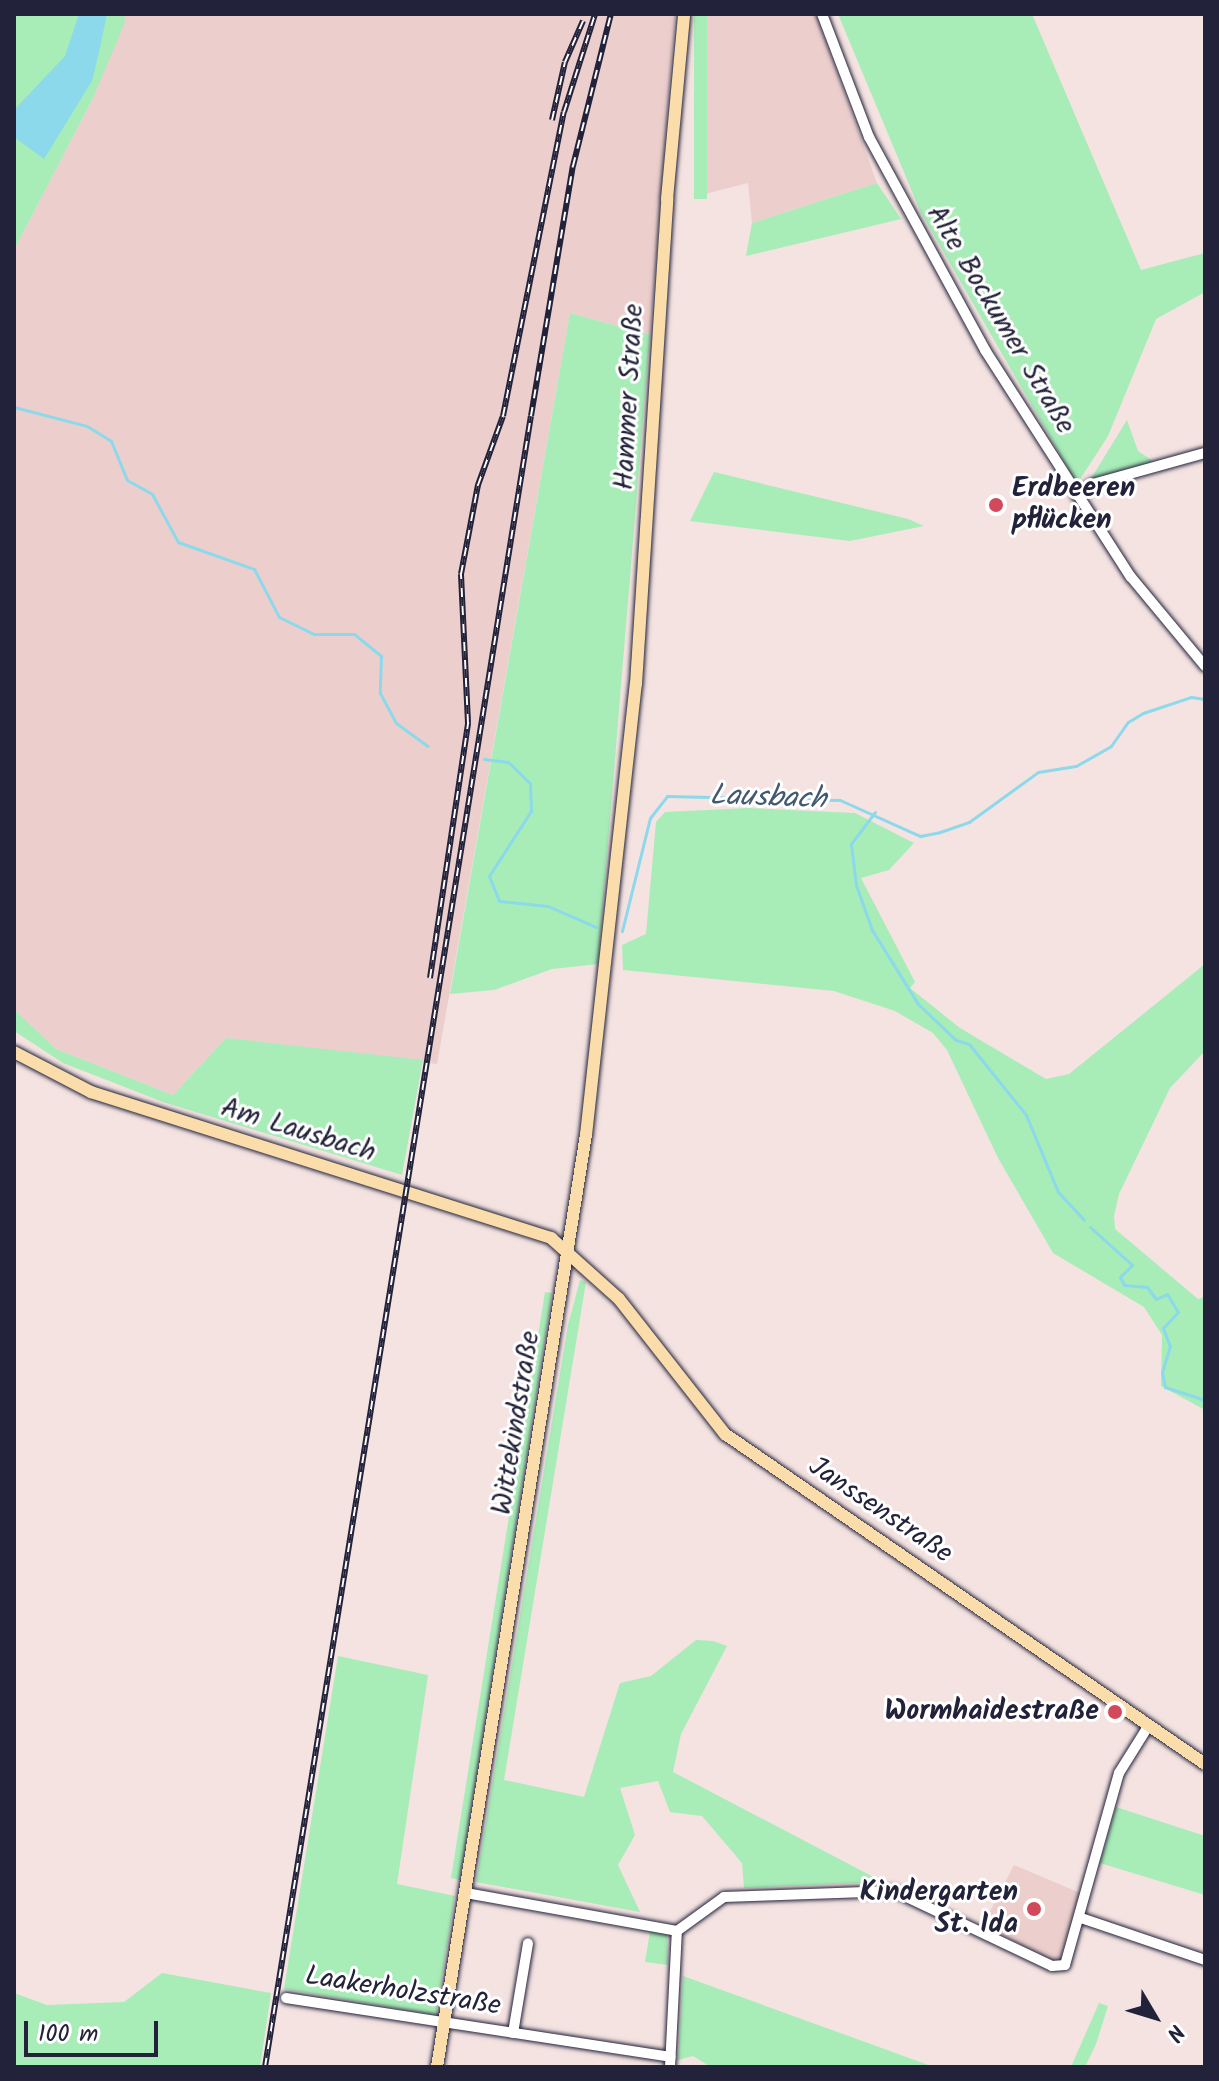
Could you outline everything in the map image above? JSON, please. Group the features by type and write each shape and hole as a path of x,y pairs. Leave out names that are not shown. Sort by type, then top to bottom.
{"main road":[{"name":"Hammer Straße","path":"625,784 684,14"},
{"name":"Wittekindstraße","path":"437,2067 569,1253 625,784"},
{"name":"Am Lausbach","path":"14,1052 91,1092 535,1232 569,1253"},
{"name":"Janssenstraße","path":"569,1253 619,1299 725,1434 1205,1764"}],"street":[{"name":"Alte Bockumer Straße","path":"822,14 864,125 920,235 1076,495 1131,577 1205,666"},
{"path":"1076,495 1093,484 1205,453"},
{"path":"466,1893 677,1931 724,1897 894,1891 1052,1966 1065,1965 1070,1958 1119,1773 1149,1725"},
{"path":"1081,1918 1205,1960"},
{"path":"670,2062 677,1931"},
{"name":"Laakerholzstraße","path":"513,2033 528,1943"},
{"name":"Laakerholzstraße","path":"286,1998 513,2033 670,2062"}],"shaded area":[{"path":"124,14 675,14 650,335 570,313 437,1064 226,1038 173,1095 56,1049 14,1009 14,250 93,98"},
{"path":"707,14 816,14 877,183 752,223 748,183 697,196"},
{"name":"Kindergarten St. Ida","path":"1014,1865 1080,1893 1064,1956 1056,1962 983,1925"}],"green space":[{"path":"14,14 124,14 125,22 93,98 14,250"},
{"path":"694,14 707,14 707,199 694,199"},
{"path":"838,14 1032,14 1141,270 1205,253 1205,292 1156,319 1108,436 1077,484 921,213"},
{"path":"877,183 901,219 746,256 752,223"},
{"path":"570,313 650,335 598,964 552,969 494,990 450,994"},
{"path":"1127,420 1138,451 1159,465 1087,485"},
{"path":"714,472 908,519 924,526 850,541 690,521"},
{"path":"748,808 855,813 914,843 889,870 861,878 915,982 910,988 960,1028 1046,1079 1069,1074 1205,964 1205,1051 1170,1088 1119,1194 1114,1216 1115,1229 1198,1299 1205,1297 1205,1410 1161,1386 1162,1335 1144,1307 1053,1253 998,1158 947,1050 933,1033 895,1011 834,991 623,970 622,945 646,934 656,822 665,812"},
{"path":"14,1009 56,1049 173,1095 226,1038 423,1060 402,1175 163,1102 63,1063 14,1031"},
{"path":"580,1280 586,1282 504,1780 584,1797 620,1683 651,1676 696,1640 713,1641 727,1646 681,1734 673,1772 883,1882 744,1888 742,1863 702,1816 670,1812 658,1781 620,1788 635,1835 618,1865 640,1912 476,1882 568,1325"},
{"path":"545,1292 552,1293 460,1880 451,1878"},
{"path":"338,1656 428,1675 397,1884 455,1896 436,2015 284,1989"},
{"path":"1116,1807 1205,1836 1205,1895 1100,1863"},
{"path":"651,1926 667,1933 668,1965 645,1962"},
{"path":"162,1973 271,1993 260,2067 14,2067 14,1993 47,2005 124,2002"},
{"path":"683,1976 934,2067 711,2067 693,2056 678,2060"},
{"path":"1099,2003 1108,2006 1096,2044 1085,2067 1071,2067"}],"water":[{"path":"79,14 107,14 92,81 44,159 14,137 14,110 65,56"}],"waterway":[{"name":"Lausbach","path":"14,407 87,426 111,441 127,480 152,494 178,542 254,569 279,617 314,634 354,634 381,656 380,693 396,723 428,746"},
{"name":"Lausbach","path":"622,931 650,818 667,796 840,800 920,836 969,822 1038,772 1076,766 1111,746 1128,722 1143,713 1191,697 1205,699"},
{"name":"Lausbach","path":"484,759 508,762 530,783 531,811 489,876 499,901 548,906 596,927"},
{"path":"875,812 851,844 856,885 872,930 918,1004 956,1040 969,1044 1026,1115 1058,1192 1084,1220"},
{"path":"1090,1227 1132,1265 1120,1277 1124,1285 1147,1287 1156,1299 1167,1294 1178,1312 1163,1328 1170,1346 1162,1372 1165,1387 1205,1400"}],"railway":[{"path":"430,978 468,723 461,574 478,485 503,416 564,112 595,14"},
{"path":"265,2067 573,166 611,14"},
{"path":"552,120 565,62 583,21"}],"place":[{"name":"Erdbeeren pflücken","path":"996,505"},
{"name":"Wormhaidestraße","path":"1115,1712"},
{"name":"Kindergarten St. Ida","path":"1034,1909"}]}
